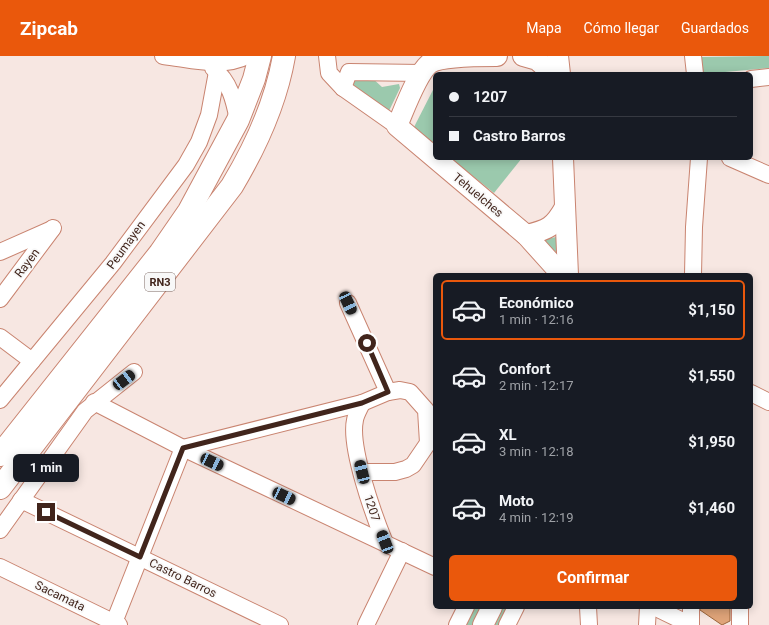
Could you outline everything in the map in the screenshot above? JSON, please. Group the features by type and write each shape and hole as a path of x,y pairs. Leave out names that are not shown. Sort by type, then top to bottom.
{"highway":[{"name":"RN3","path":"0,455 164,247 189,211 238,120 254,79 260,56"},
{"name":"RN3","path":"0,488 232,186 241,171 267,117 284,56"}],"main road":[{"path":"396,126 422,73 430,62 444,57 497,56"},
{"path":"523,56 537,60 551,72"},
{"path":"558,56 560,72"},
{"name":"Tehuelches","path":"396,126 433,157"},
{"name":"Tehuelches","path":"436,160 526,236 560,273"},
{"path":"564,160 568,273"},
{"path":"526,236 544,231 558,221 565,207"},
{"path":"482,625 491,609"}],"street":[{"path":"163,56 215,63 229,62 247,56"},
{"name":"Tehuelches","path":"327,56 329,73 343,88 396,126"},
{"path":"693,56 695,72"},
{"path":"204,61 217,72 230,89 238,120"},
{"name":"Peumayen","path":"0,400 113,263 186,165 199,142 209,115 217,72"},
{"path":"343,88 349,72 422,73"},
{"path":"753,80 769,77"},
{"path":"693,273 694,227 699,160"},
{"path":"735,160 769,175"},
{"name":"Rayen","path":"0,252 53,228 0,299"},
{"path":"348,303 388,392"},
{"path":"0,337 32,361"},
{"path":"0,530 85,411 94,402 134,372"},
{"path":"183,448 362,403 388,392 400,390 410,392 426,410 428,443 412,465 406,469 395,472 362,472"},
{"path":"753,394 769,402"},
{"path":"94,402 183,448 402,550 433,566"},
{"name":"1207","path":"362,403 355,421 355,443 371,506 385,542"},
{"path":"116,624 140,557 183,448"},
{"name":"Castro Barros","path":"21,500 280,625"},
{"path":"366,625 402,550"},
{"name":"Sacamata","path":"0,568 116,624"},
{"path":"457,625 465,609"},
{"path":"507,625 515,609"},
{"path":"588,609 589,625"},
{"path":"648,609 648,625"},
{"path":"658,609 691,625 691,609"},
{"path":"740,609 740,625"}],"green space":[{"path":"769,56 769,68 725,72 703,72 701,57"},
{"path":"359,75 371,77 382,87 399,84 400,88 388,113 356,91 352,81"},
{"path":"433,90 433,144 413,129"},
{"path":"453,160 520,160 494,193"},
{"path":"569,234 558,254 543,240"},
{"path":"465,609 515,609 507,625 457,625"}],"building":[{"path":"730,609 730,621 722,625 700,610"}],"route":[{"path":"46,512 140,557 183,448 362,403 388,392 380,370 367,343"}]}
